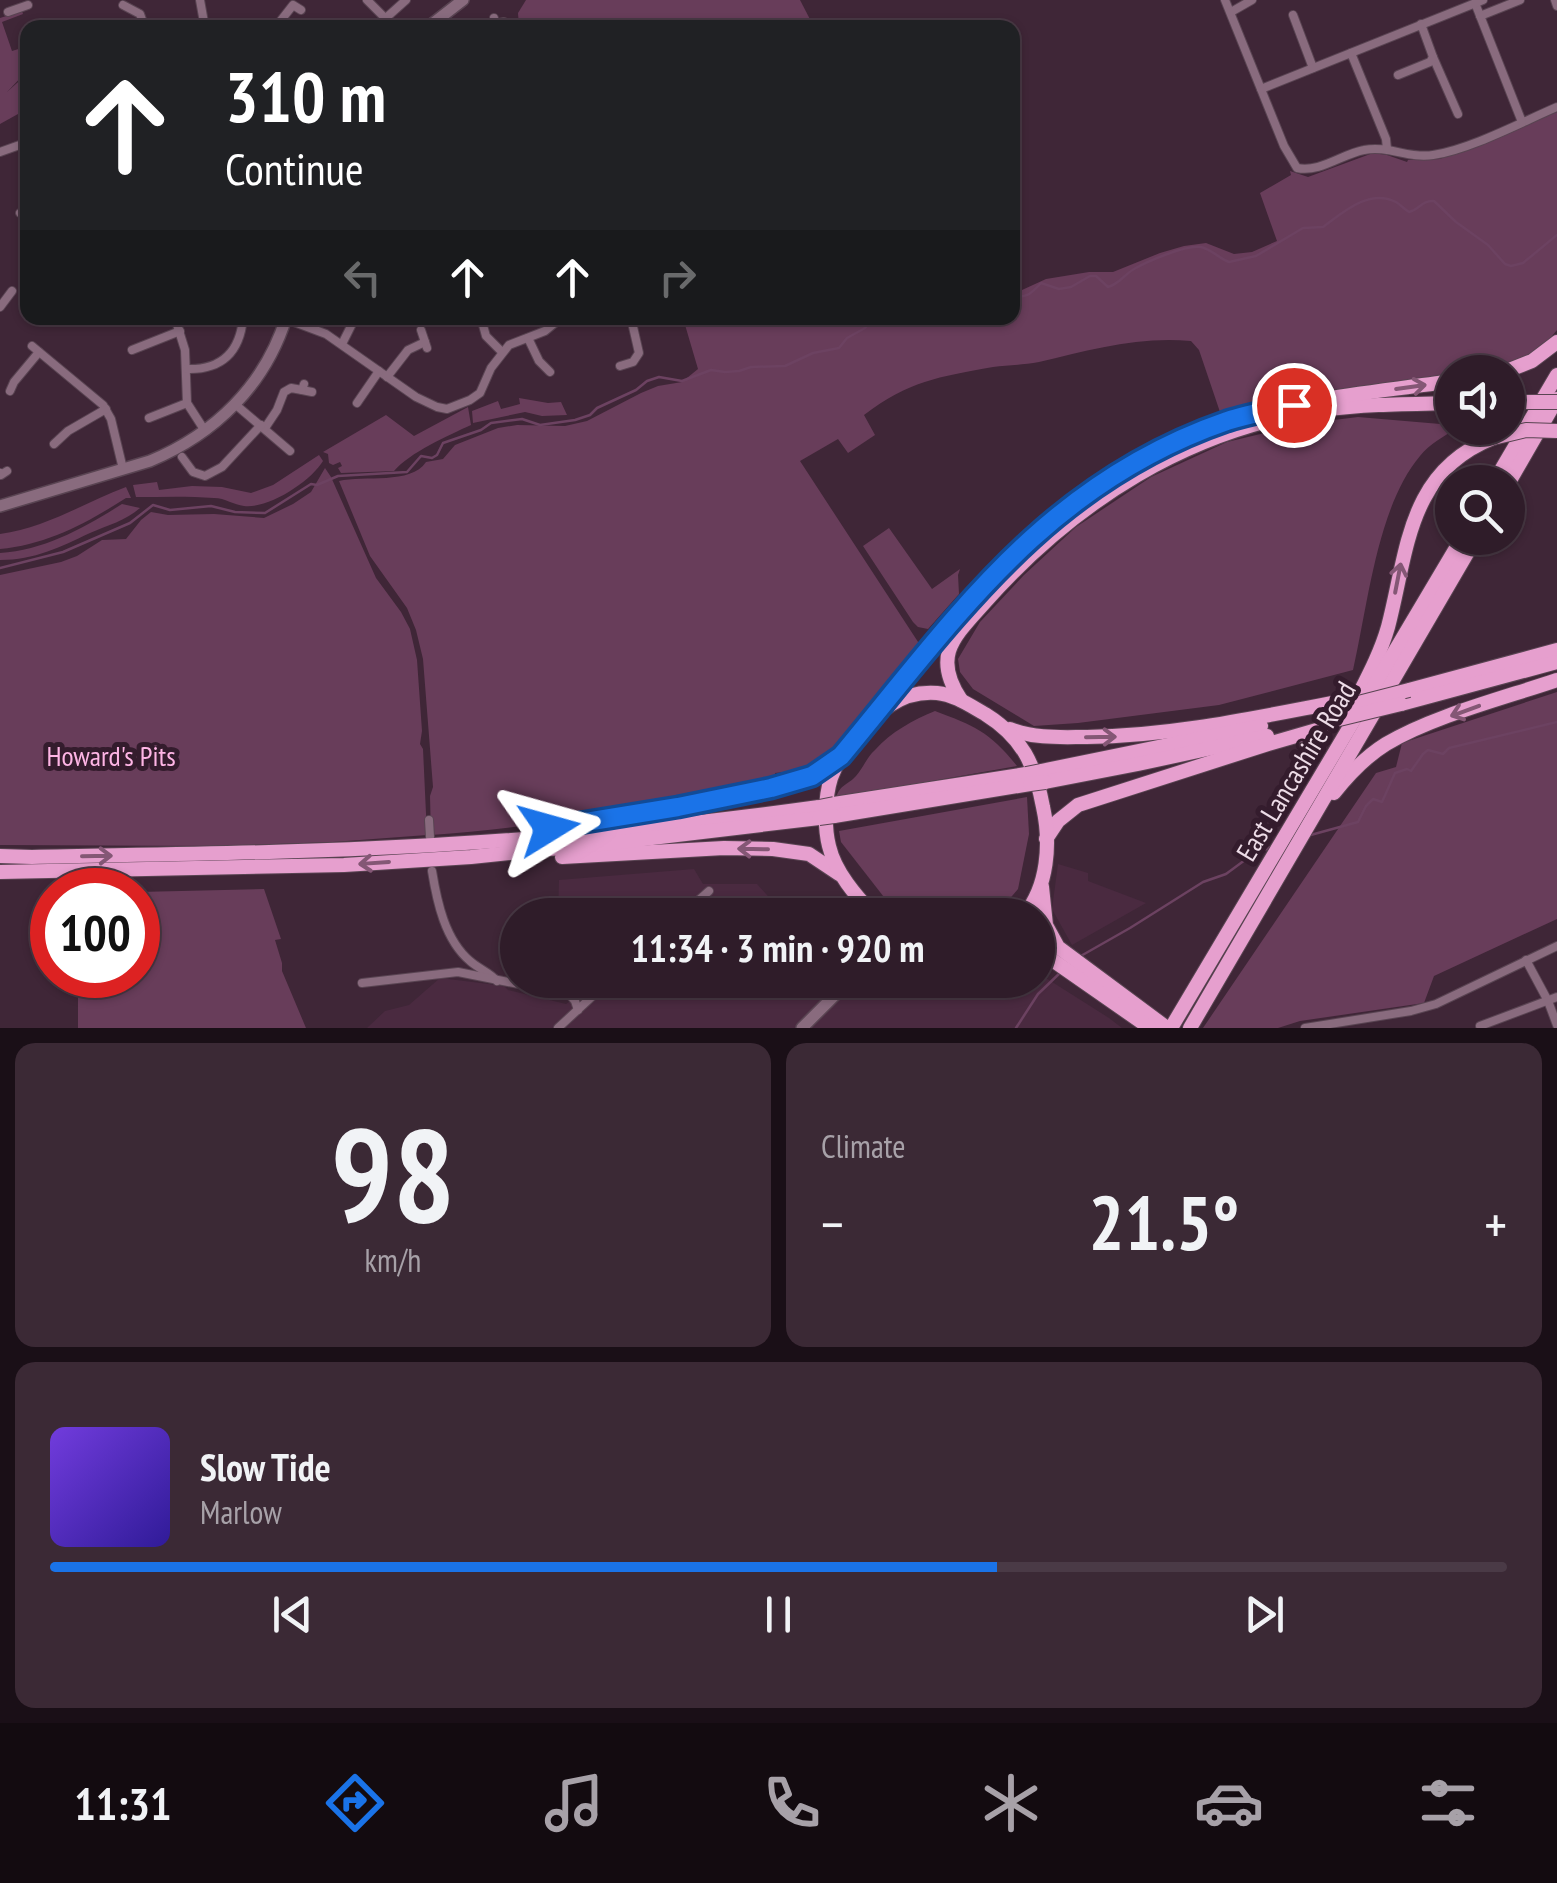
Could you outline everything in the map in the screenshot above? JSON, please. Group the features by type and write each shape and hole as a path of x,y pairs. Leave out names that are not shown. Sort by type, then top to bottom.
{"highway":[{"path":"1525,365 1557,342"},
{"path":"1504,465 1557,375"},
{"path":"860,898 831,855 826,830 832,773 841,756 941,633 1040,530 1101,482 1157,451 1230,420 1294,405 1435,384"},
{"path":"1525,401 1557,400"},
{"path":"1519,465 1557,400"},
{"path":"961,700 950,681 946,661 951,644 1008,576 1046,539 1104,495 1144,470 1224,435 1295,416 1356,407 1435,404"},
{"path":"1301,812 1382,645 1408,534 1422,500 1449,465 1492,438 1526,430 1557,431"},
{"name":"East Lancashire Road","path":"1169,1028 1293,842 1301,812 1452,555"},
{"name":"East Lancashire Road","path":"1190,1028 1293,842 1466,555"},
{"path":"1005,727 1058,738 1150,734 1364,713 1557,650"},
{"path":"0,872 344,865 610,843 1036,778 1557,662"},
{"path":"1181,1028 1293,842 1368,757 1425,726 1557,680"},
{"path":"872,718 909,696 936,693 961,700 1017,739 1032,766 1046,818 1042,886 1050,936 1069,965 1149,1027"},
{"path":"1046,840 1058,821 1078,805 1268,744 1335,714"},
{"path":"450,844 726,798 812,776 841,756"},
{"path":"0,856 314,851 450,844 827,811"},
{"path":"471,857 772,849 808,854 843,878"},
{"path":"1035,898 1042,886"},
{"path":"1055,958 1169,1028"}],"street":[{"path":"367,0 388,20"},
{"path":"386,17 406,0"},
{"path":"438,20 464,0"},
{"path":"1225,0 1290,161 1297,168 1312,169 1368,149 1436,155 1557,107"},
{"path":"1230,12 1252,0"},
{"path":"1452,0 1456,10"},
{"path":"1480,16 1520,0"},
{"path":"1261,89 1479,2 1480,16 1522,122"},
{"path":"123,5 140,14 143,20"},
{"path":"281,20 293,5 301,10"},
{"path":"8,12 29,6"},
{"path":"140,14 148,6"},
{"path":"1293,16 1312,68"},
{"path":"1421,24 1458,114"},
{"path":"1351,53 1387,149"},
{"path":"1398,75 1430,62 1433,57"},
{"path":"0,307 13,289"},
{"path":"178,325 186,350 187,403 205,432"},
{"path":"187,368 208,367 225,357 239,343 242,325"},
{"path":"0,506 162,456 205,432 255,380 283,325"},
{"path":"304,325 342,344 431,405 442,408 452,408 480,393 502,352 514,342 546,332 554,325"},
{"path":"342,344 352,325"},
{"path":"482,325 486,336 502,352"},
{"path":"619,366 633,362 639,353 633,325"},
{"path":"357,403 408,350 426,345 421,330"},
{"path":"131,350 180,331"},
{"path":"528,338 550,376"},
{"path":"10,392 36,349 106,409 122,469"},
{"path":"182,457 193,472 206,476 222,467 263,427 278,410 284,392 291,388 306,389"},
{"path":"148,418 187,403"},
{"path":"236,404 294,451"},
{"path":"53,445 68,430 106,409"},
{"path":"429,820 430,837"},
{"path":"432,871 440,913 448,931 469,961 497,981"},
{"path":"700,898 708,890"},
{"path":"1305,1028 1436,1004 1557,946"},
{"path":"1526,960 1552,999 1557,1026"},
{"path":"464,973 469,961"},
{"path":"362,982 458,972 569,994 578,1010"},
{"path":"558,1028 591,998"},
{"path":"802,1028 832,998"},
{"path":"1480,1026 1552,999"}],"shaded area":[{"path":"1058,864 1088,873 1088,881 1146,903 1072,945 1055,914"},
{"path":"694,869 703,884 757,884 770,898 558,898 559,880"},
{"path":"440,978 500,986 500,998 541,998 566,1004 575,998 1055,998 1055,984 1122,1028 367,1028 385,1011 409,1005"}],"green space":[{"path":"526,0 800,0 810,20 518,20"},
{"path":"22,11 23,14 2,22 12,51 20,48 20,78 7,92 20,80 20,113 0,124 0,18"},
{"path":"1557,112 1557,330 1536,355 1525,359 1525,355 1435,355 1435,379 1316,392 1235,416 1229,413 1022,540 1094,479 1178,430 1194,427 1220,412 1199,350 1191,341 1133,342 956,374 910,388 864,415 875,435 848,453 838,439 800,461 922,648 824,762 814,769 775,773 775,784 561,821 431,835 433,787 423,659 416,630 407,608 370,556 339,481 410,474 426,462 443,459 455,445 498,428 565,426 587,421 658,386 682,382 698,369 685,325 1020,325 1020,291 1046,279 1113,272 1184,246 1206,243 1234,254 1252,252 1277,241 1260,193 1291,175 1290,171 1308,177 1373,153 1408,160 1440,159"},
{"path":"519,398 561,402 567,415 525,412 473,423 472,411 498,401 501,409 520,404"},
{"path":"468,407 471,425 419,451 394,471 341,473 340,462 329,463 328,454 323,452 386,415 414,436"},
{"path":"1358,417 1435,424 1435,443 1405,477 1384,529 1353,670 1219,705 1034,726 973,689 960,672 958,659 980,622 1076,527 1151,477 1227,442 1302,424"},
{"path":"319,455 323,461 299,485 254,506 214,498 136,497 133,485 157,482 159,490 192,486 251,493 273,485"},
{"name":"Howard's Pits","path":"325,468 376,578 410,629 417,660 427,835 216,846 0,845 0,575 61,562 102,540 126,539 151,512 264,518 311,492"},
{"path":"126,487 131,498 81,524 34,543 0,549 0,534 49,521"},
{"path":"122,504 140,508 122,520 47,552 0,560 0,553 64,536"},
{"path":"889,528 932,589 960,569 959,594 928,629 913,622 863,546"},
{"path":"1557,692 1557,919 1434,976 1424,1003 1300,1021 1278,1028 1203,1028 1376,773 1396,767 1402,743"},
{"path":"935,711 981,731 1017,766 836,798 888,738"},
{"path":"1027,797 1029,834 1018,889 1010,898 885,898 841,842 839,831"},
{"path":"264,889 281,939 275,940 282,971 306,1028 78,1028 78,998 160,998 160,891"}],"waterway":[{"path":"1020,296 1041,283 1059,289 1090,276 1096,276 1108,287 1148,262 1194,247 1205,248 1229,262 1256,256 1303,228 1323,227 1356,204 1376,198 1396,202 1409,212 1434,201 1511,266 1523,263 1557,235"},
{"path":"0,568 63,552 130,523 153,505 170,510 211,506 265,513 311,484 338,476 407,472 421,456 437,455 443,443 491,423 522,419 540,425 575,420 659,377 682,381 711,370 785,366 813,353 839,348 868,325"},
{"path":"1307,836 1358,822 1373,799 1382,802 1395,773 1411,771 1428,750 1443,754 1449,748 1557,722"},
{"path":"1079,957 1203,882 1226,874 1271,847"},
{"path":"1016,1028 1038,994 1062,971"}],"route":[{"path":"549,828 710,801 812,776 841,756 988,580 1067,507 1101,482 1185,438 1230,420 1294,405"}]}
